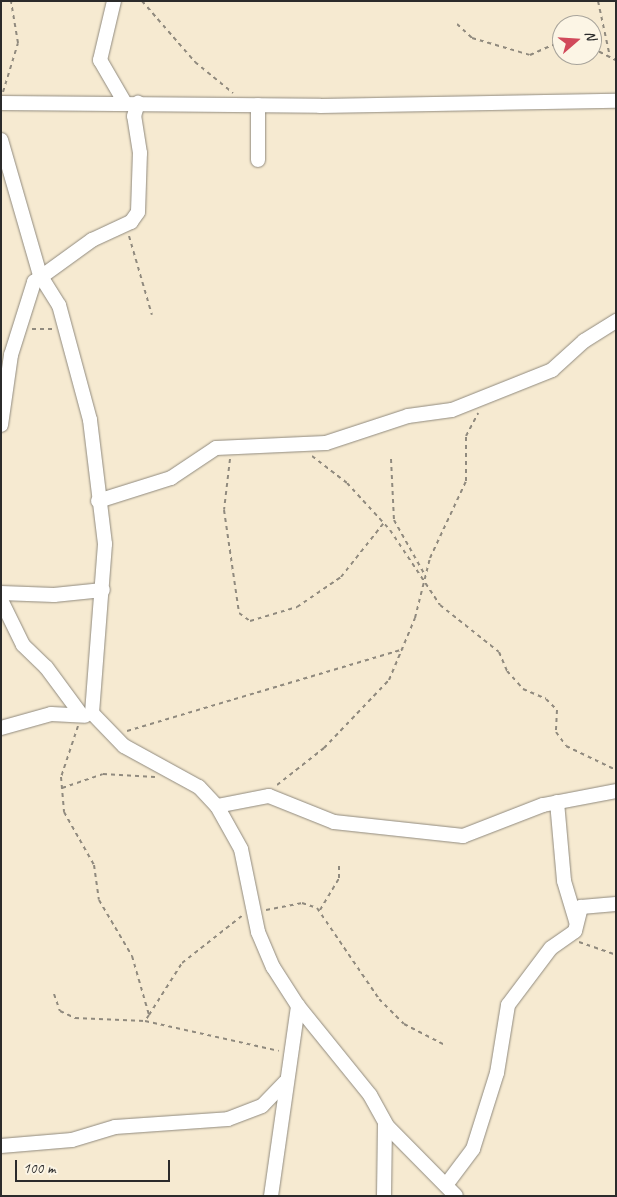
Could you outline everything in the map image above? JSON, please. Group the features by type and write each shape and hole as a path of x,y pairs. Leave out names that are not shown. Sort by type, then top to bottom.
{"street":[{"path":"1,425 17,330 40,275 92,240 135,219 141,200 134,116 131,103 100,60 114,1"},
{"path":"3,104 131,103 252,105 616,101"},
{"path":"252,105 258,160"},
{"path":"1,140 40,275 56,297 90,420 98,501 105,544 103,590 90,702 98,724"},
{"path":"98,501 180,474 213,450 326,443 408,416 447,412 492,392 552,370 584,341 616,320"},
{"path":"1,593 54,595 103,590"},
{"path":"1,600 23,645 46,667 81,714 98,724 110,736 199,788 217,806 235,833 257,909 263,947 298,1006 370,1095 385,1122 456,1196"},
{"path":"1,728 51,714 81,714"},
{"path":"217,806 257,797 279,798 340,824 394,826 463,836 557,802 616,791"},
{"path":"557,802 564,881 577,924"},
{"path":"446,1185 473,1149 497,1073 504,1012 551,948 566,937 577,924 584,906 616,904"},
{"path":"271,1196 285,1082 298,1006"},
{"path":"1,1146 72,1140 114,1126 228,1119 262,1106 285,1082"},
{"path":"384,1196 385,1122"}],"path":[{"path":"3,104 18,43 11,1"},
{"path":"142,1 195,62 252,105"},
{"path":"598,1 610,57"},
{"path":"457,24 472,38 530,55 552,45"},
{"path":"602,53 616,60"},
{"path":"127,224 152,315"},
{"path":"17,330 64,326"},
{"path":"257,797 324,748 389,680 403,649 425,575 466,481 468,429 492,392"},
{"path":"298,444 347,483 384,523 440,605 499,652 516,682 557,710 556,732 566,746 616,770"},
{"path":"229,449 224,510 237,604 247,619 255,621 304,603 350,569 384,523"},
{"path":"391,459 394,520 425,575"},
{"path":"110,736 403,649"},
{"path":"81,714 63,766 62,788 69,826 94,865 99,900 132,956 149,1015"},
{"path":"62,788 103,774 152,778 171,771"},
{"path":"320,910 339,878 339,863"},
{"path":"146,1021 187,958 232,920 257,909 302,903 320,910 379,999 404,1024 443,1044"},
{"path":"566,937 616,954"},
{"path":"54,994 66,1016 146,1021 192,1033 224,1036 290,1056"}]}
